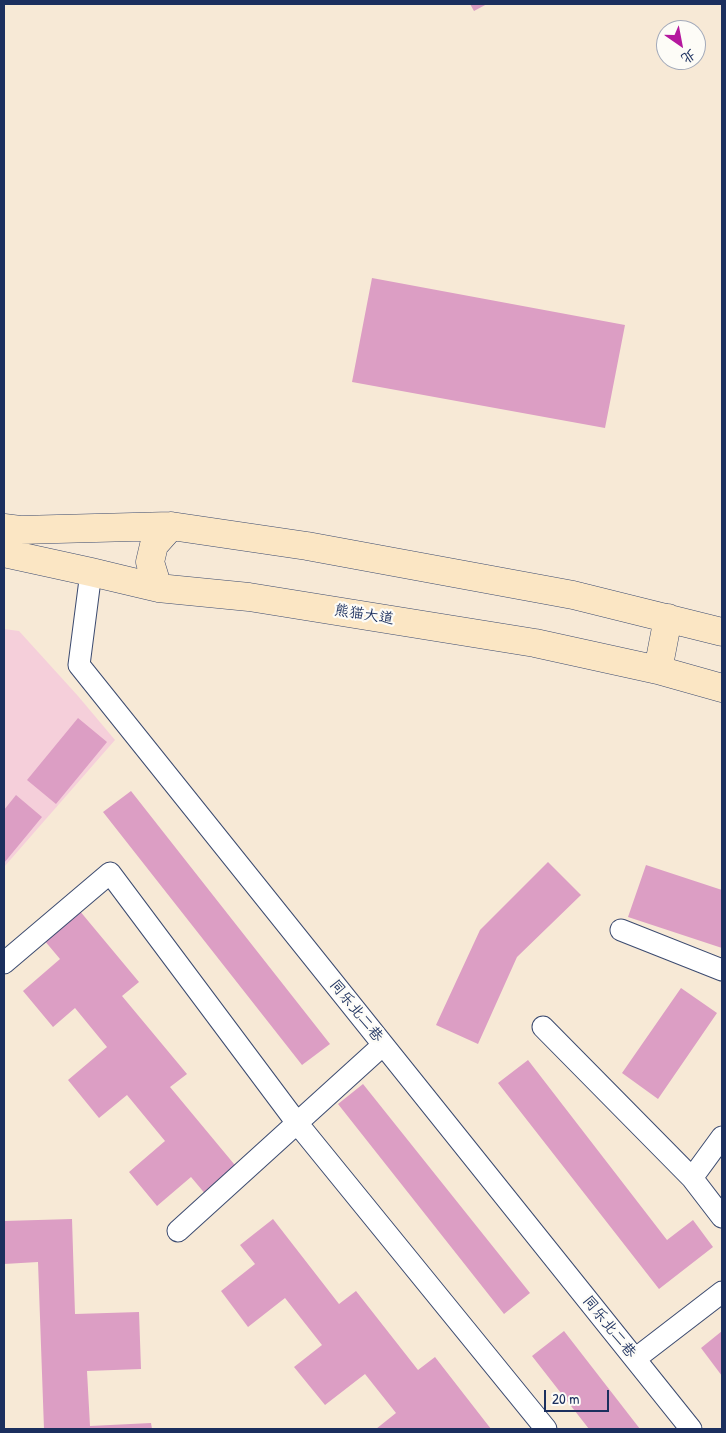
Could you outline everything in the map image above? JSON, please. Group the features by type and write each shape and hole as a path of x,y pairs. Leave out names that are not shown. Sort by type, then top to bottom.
{"main road":[{"path":"158,588 150,562 154,544 171,526"},
{"path":"4,528 20,530 171,526 326,549 573,595 722,632"},
{"name":"熊猫大道","path":"4,553 158,588 249,597 535,643 658,670 722,688"},
{"path":"658,670 668,618"}],"street":[{"name":"同乐北二巷","path":"91,572 79,665 692,1429"},
{"path":"4,963 110,873 297,1123 540,1427"},
{"path":"621,930 722,970"},
{"path":"543,1027 692,1178 722,1217"},
{"path":"178,1231 383,1045"},
{"path":"692,1178 722,1137"},
{"path":"635,1359 722,1292"}],"shaded area":[{"path":"4,629 19,631 115,740 4,867"}],"building":[{"path":"470,4 487,4 474,11"},
{"path":"372,278 625,325 605,428 352,382"},
{"path":"78,718 107,742 56,804 27,780"},
{"path":"131,791 330,1044 302,1065 103,812"},
{"path":"16,795 42,817 4,863 4,810"},
{"path":"548,862 581,895 517,957 478,1044 436,1025 480,930"},
{"path":"646,865 722,890 722,948 628,917"},
{"path":"79,910 139,982 122,996 187,1074 170,1087 239,1170 207,1196 191,1177 157,1206 129,1172 165,1141 127,1095 99,1118 68,1080 107,1047 75,1008 53,1027 23,991 60,959 44,940"},
{"path":"681,988 717,1013 658,1099 622,1073"},
{"path":"528,1060 667,1240 693,1220 713,1247 659,1289 498,1083"},
{"path":"363,1084 530,1293 504,1314 338,1104"},
{"path":"72,1219 75,1314 139,1312 141,1369 87,1371 90,1426 151,1423 152,1429 44,1429 38,1262 4,1264 4,1221"},
{"path":"273,1219 339,1304 356,1291 418,1370 435,1357 491,1429 376,1429 396,1413 365,1374 325,1405 294,1367 322,1345 285,1298 248,1327 221,1291 255,1264 240,1245"},
{"path":"564,1331 640,1429 589,1429 532,1356"},
{"path":"722,1331 722,1376 701,1348"}]}
